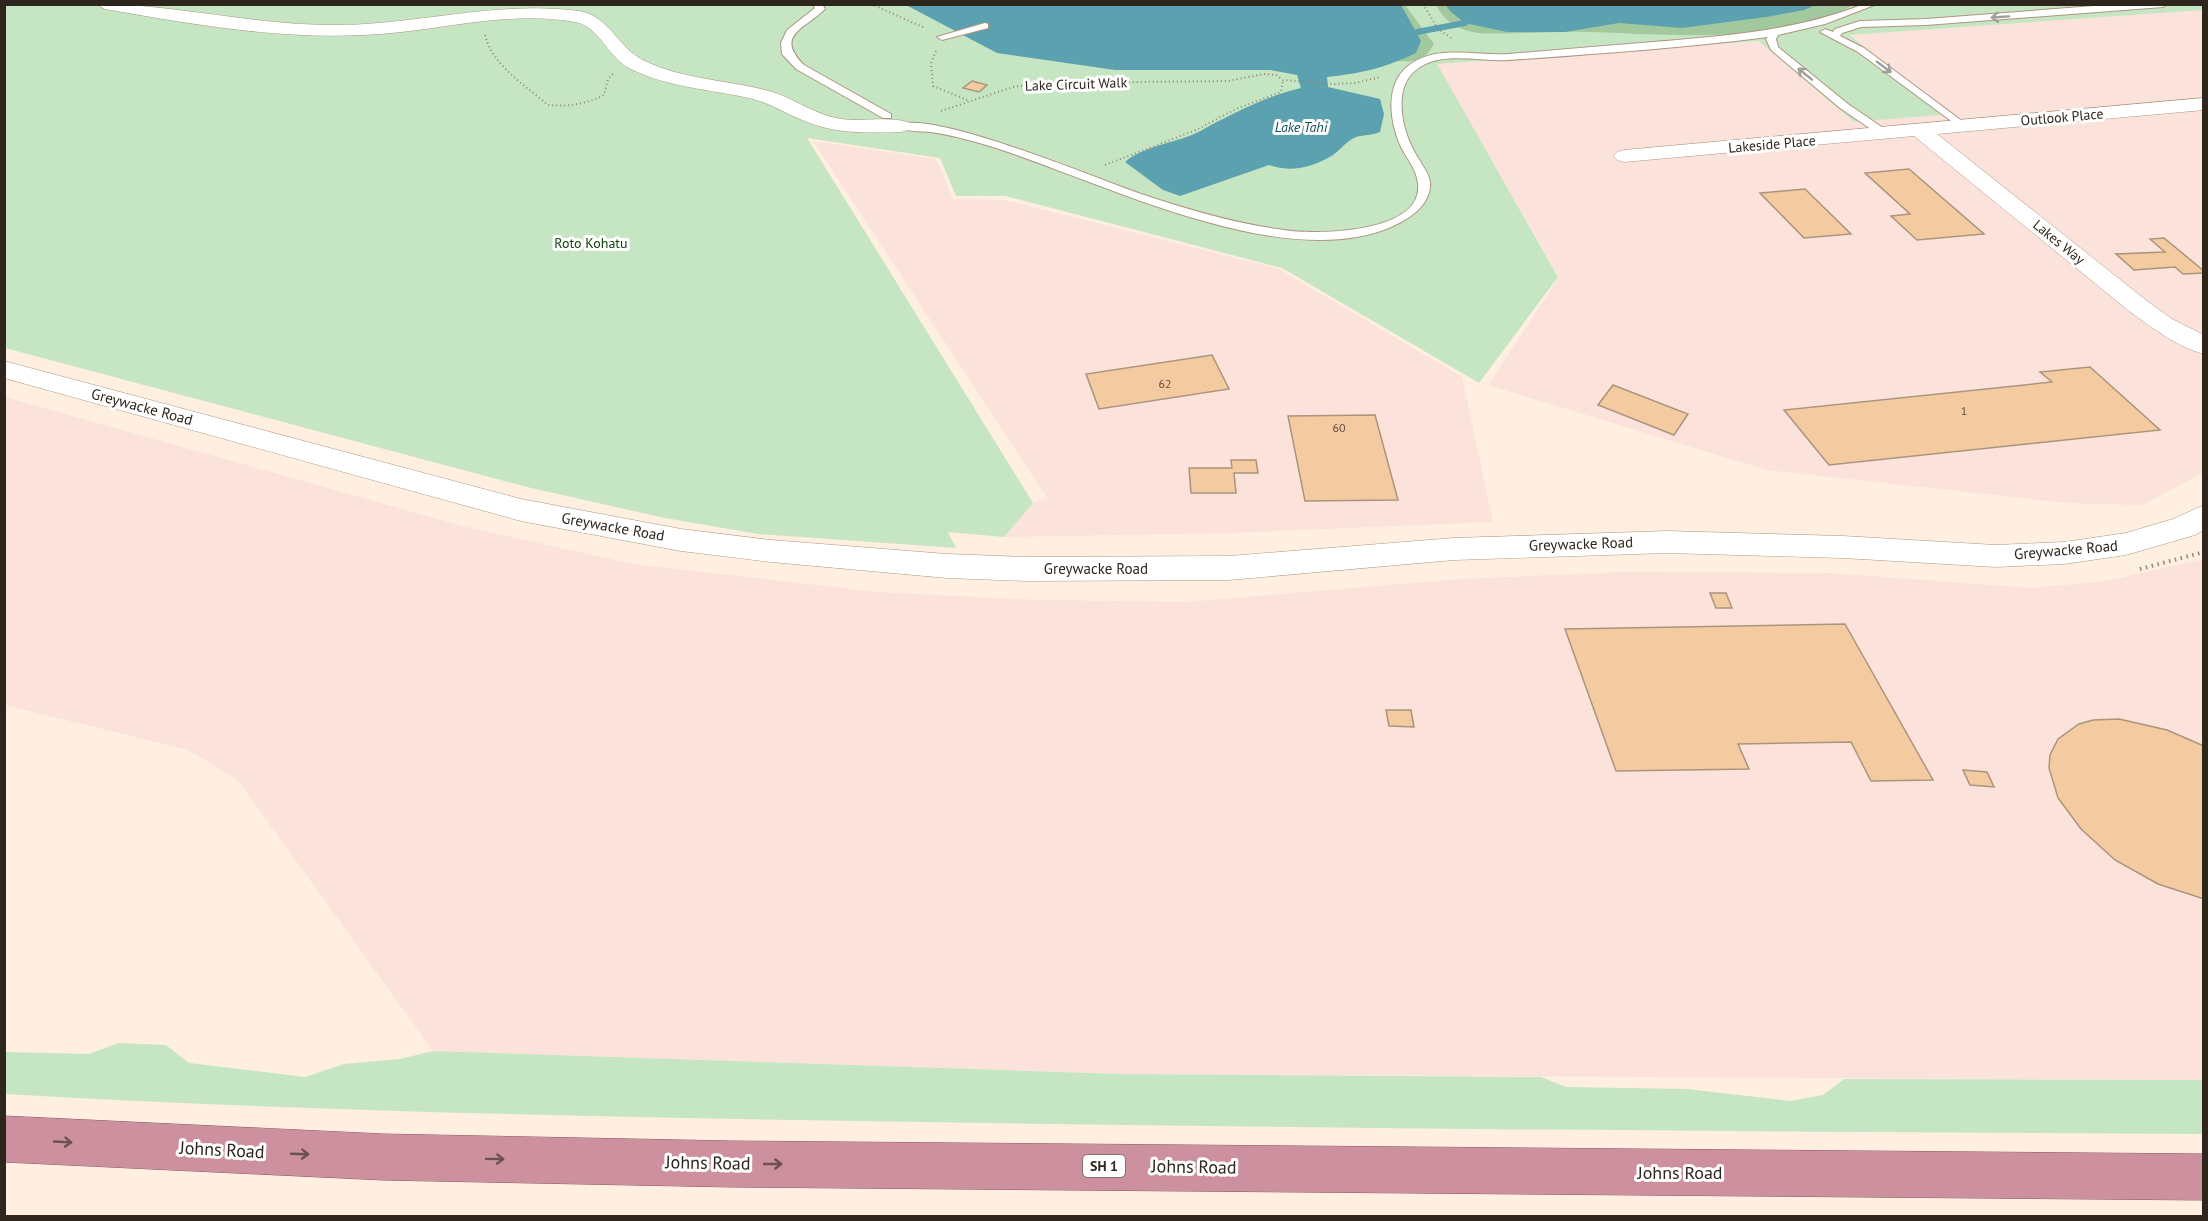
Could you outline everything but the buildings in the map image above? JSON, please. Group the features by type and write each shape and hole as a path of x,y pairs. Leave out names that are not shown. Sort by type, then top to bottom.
{"highway":[{"name":"Johns Road","path":"4,1139 383,1157 731,1164 2204,1177"}],"street":[{"path":"105,4 226,23 294,30 362,30 527,13 583,18 592,21 601,29 626,59 648,69 690,81 765,95 804,114 833,124 894,121"},
{"name":"Outlook Place","path":"1920,130 2204,104"},
{"name":"Lakeside Place","path":"1624,156 1920,130"},
{"name":"Lakes Way","path":"1920,130 2138,306 2163,324 2204,346"},
{"name":"Greywacke Road","path":"4,369 521,510 681,540 771,551 947,566 1050,569 1229,568 1466,549 1667,542 1843,547 1996,556 2064,553 2126,544 2184,527 2204,516"}],"lane":[{"path":"817,4 819,9 790,32 786,43 787,54 800,67 894,121 971,136 1190,214 1273,232 1311,237 1342,236 1374,231 1414,210 1420,201 1424,184 1400,130 1396,106 1399,82 1419,63 1442,57 1491,58 1774,34 1853,13 1873,4"},
{"path":"1835,36 1838,31 1860,24 1926,22 2163,4"},
{"path":"942,37 985,26"},
{"path":"1804,27 1835,36 1868,55 1962,126"},
{"path":"1774,34 1771,39 1774,48 1844,105 1886,134"}],"path":[{"path":"871,4 942,37 930,63 933,86 967,100"},
{"path":"1424,4 1438,29 1453,38 1445,43"},
{"name":"Lake Circuit Walk","path":"894,121 896,113 942,111 967,100 1012,87 1040,83 1227,81 1264,74 1276,75 1283,80 1334,84 1375,80 1383,76"},
{"path":"1086,177 1109,162 1196,130 1227,113 1281,92 1283,80"}],"shaded area":[{"path":"2203,10 2203,473 2142,505 2066,503 1767,470 1488,385 1559,277 1436,64 1759,41 1854,122 1848,35"},
{"path":"813,141 936,159 953,199 1005,200 1279,269 1462,377 1493,522 1231,533 1004,537 1033,503 1047,498"},
{"path":"5,397 466,527 633,564 877,592 1038,600 1187,602 1461,579 1624,572 1831,573 2031,588 2106,581 2203,559 2203,1080 1119,1074 433,1051 237,779 188,750 5,705"}],"green space":[{"name":"Roto Kohatu","path":"2203,4 2204,10 1849,35 1952,114 1854,122 1759,41 1437,64 1558,277 1479,383 1282,268 1005,196 956,196 940,158 807,138 1033,503 1004,537 948,532 956,548 758,534 665,518 527,487 5,348 4,5"},
{"path":"1378,5 1405,5 1434,44 1426,55 1410,61 1390,60"},
{"path":"1436,5 1672,15 1802,5 1853,5 1826,18 1795,27 1725,35 1688,35 1574,32 1477,33 1453,24 1444,17"},
{"path":"119,1043 166,1045 189,1063 305,1077 344,1064 400,1059 433,1051 1119,1074 1541,1077 1566,1087 1687,1089 1790,1101 1823,1095 1844,1079 2203,1080 2204,1134 1444,1129 742,1119 250,1106 5,1094 5,1052 89,1054"}],"water":[{"name":"Lake Tahi","path":"906,5 1401,5 1421,41 1416,53 1394,63 1363,72 1327,77 1328,87 1380,99 1384,114 1380,132 1355,137 1333,155 1310,166 1293,169 1269,165 1180,196 1163,190 1125,162 1149,149 1198,132 1261,101 1301,88 1297,75 1270,70 1115,70 997,53"},
{"path":"1446,5 1816,5 1804,10 1766,17 1682,28 1619,23 1565,32 1507,32 1465,23"}],"waterway":[{"path":"1417,32 1465,23"}]}
